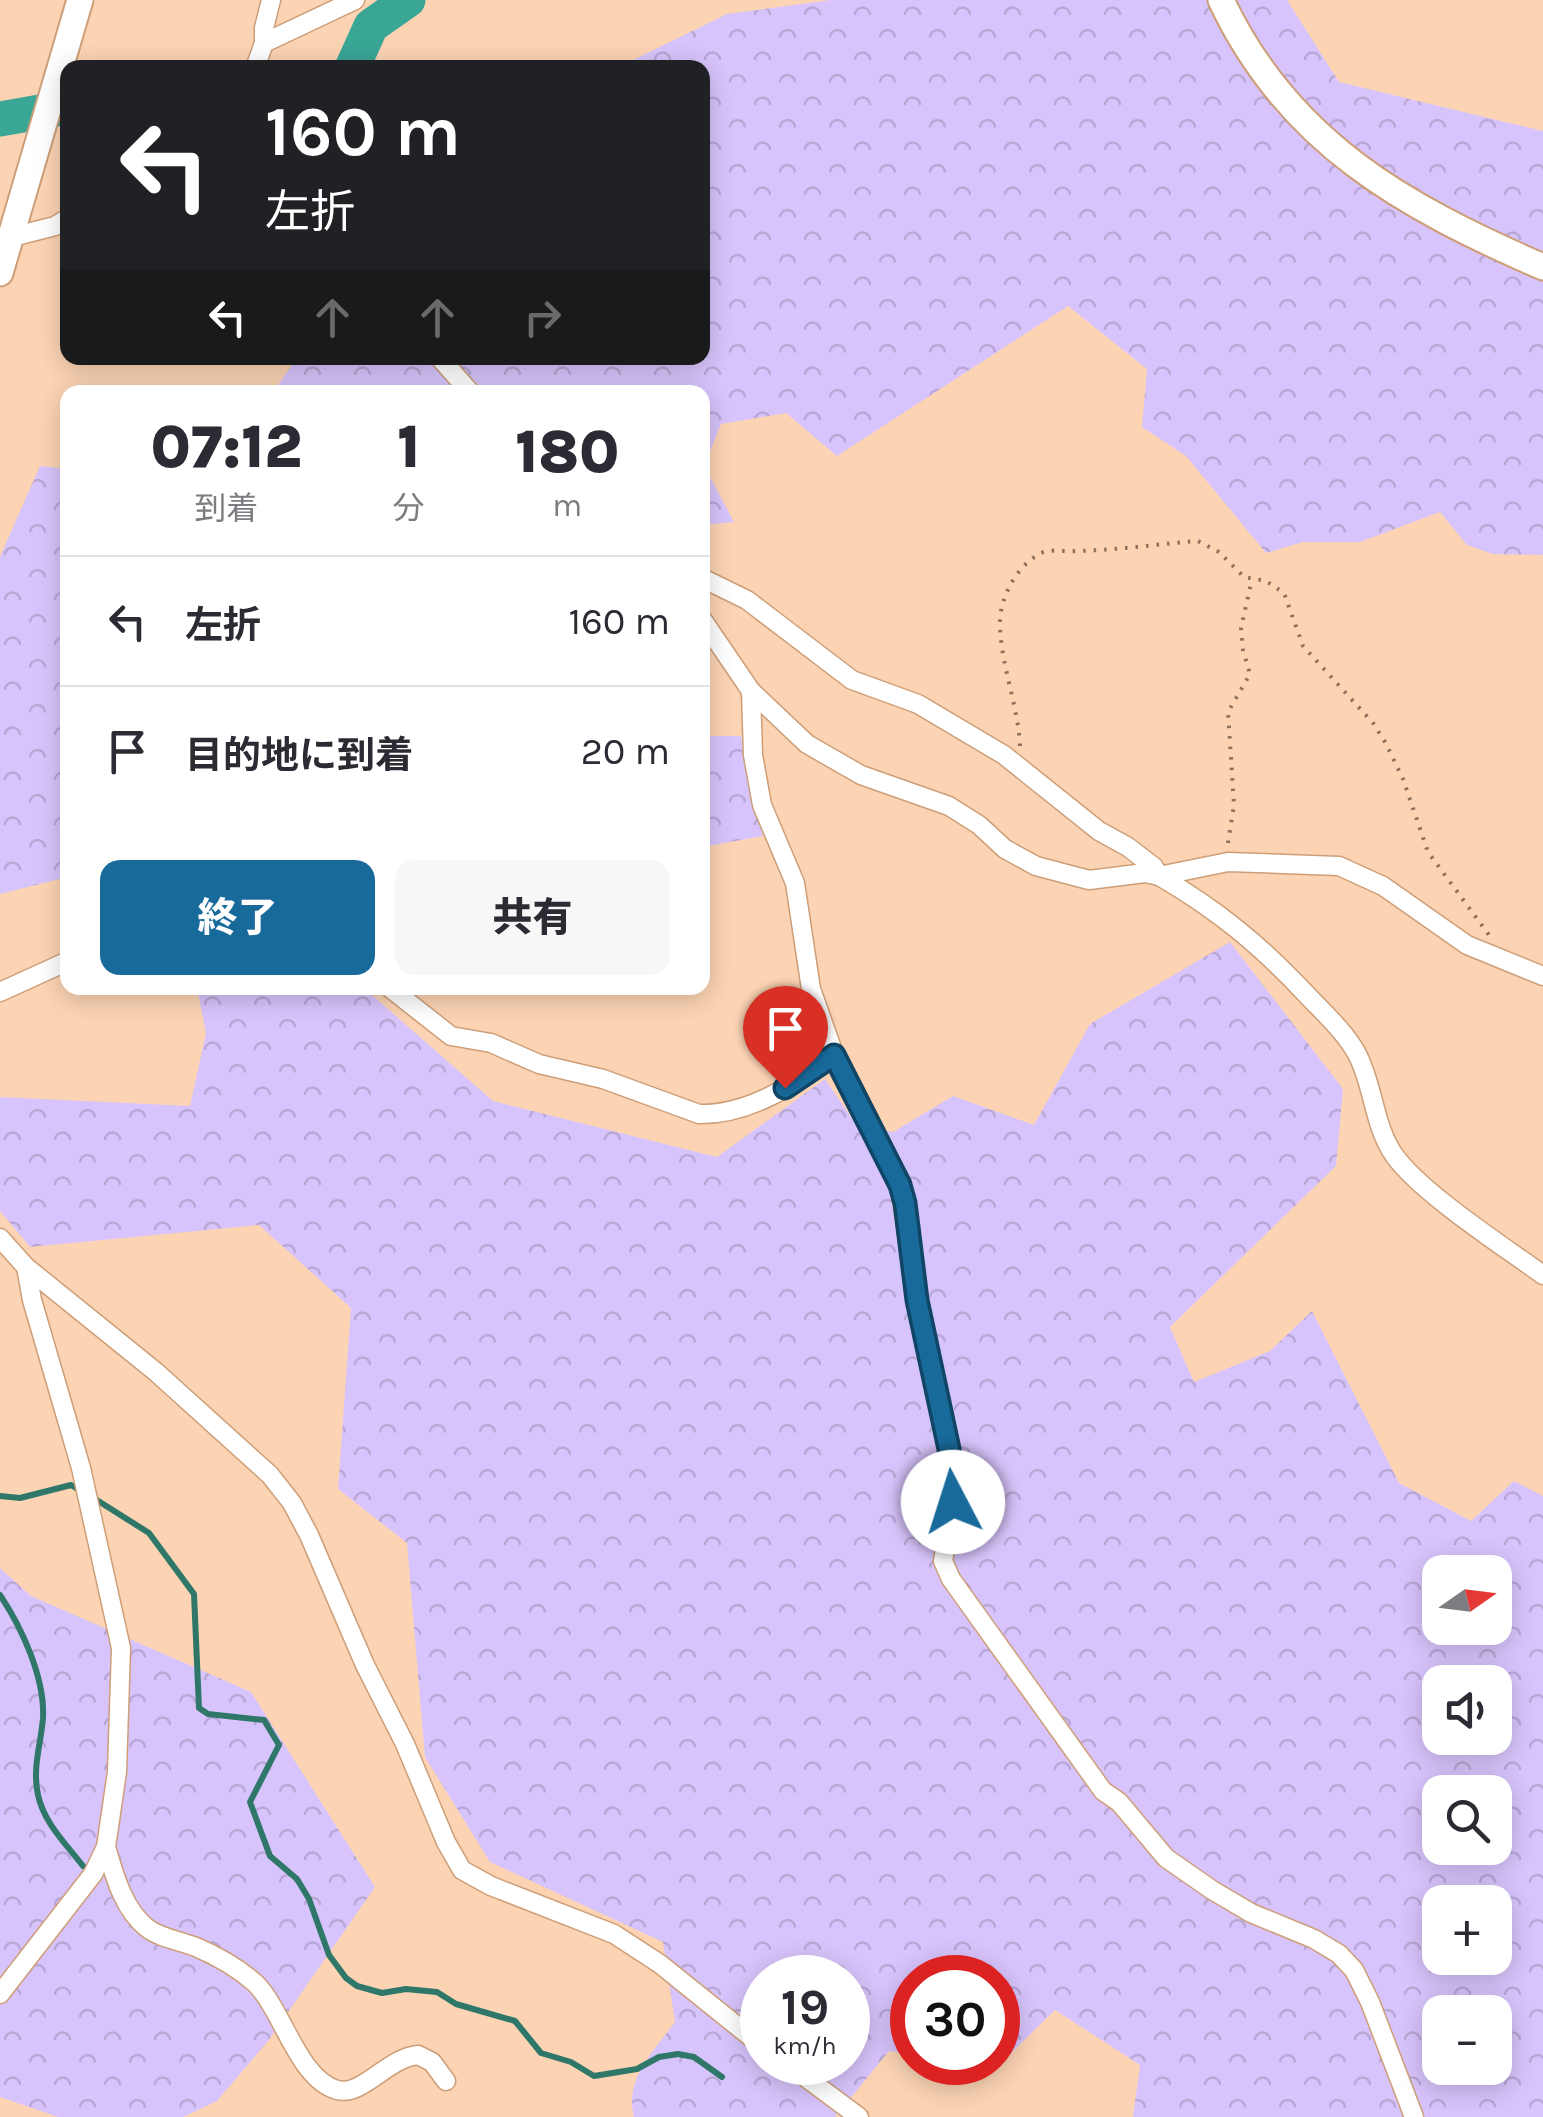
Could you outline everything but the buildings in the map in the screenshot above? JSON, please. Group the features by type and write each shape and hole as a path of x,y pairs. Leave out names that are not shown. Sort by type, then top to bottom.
{"street":[{"path":"63,60 80,0"},
{"path":"258,60 271,0"},
{"path":"264,43 356,0"},
{"path":"1221,0 1249,51 1277,90 1307,126 1334,150 1415,206 1543,267"},
{"path":"0,273 60,70"},
{"path":"12,237 60,223"},
{"path":"446,365 464,385"},
{"path":"710,582 747,600 852,680 918,704 1016,765 1099,831 1154,867 1159,876"},
{"path":"710,631 751,691 807,744 860,776 949,806 1005,849 1036,866 1089,880 1145,873 1159,876 1230,921 1264,948 1356,1052 1385,1140 1401,1164 1543,1275"},
{"path":"751,691 754,756 762,805 795,883 811,989 834,1055 900,1185 905,1203 917,1300 949,1449 953,1502 943,1561 951,1579 1103,1791 1120,1802 1166,1858 1250,1913 1314,1939 1339,1954 1354,1970 1414,2117"},
{"path":"1159,876 1224,862 1339,866 1361,874 1466,944 1543,976"},
{"path":"0,992 60,965"},
{"path":"399,995 451,1036 505,1048 539,1064 590,1075 699,1114 746,1106 805,1078 834,1055"},
{"path":"0,1238 26,1267 156,1372 270,1475 292,1503 462,1870 491,1886 614,1934 660,1964 740,2028"},
{"path":"0,1994 94,1874 106,1847 116,1772 121,1648 81,1468 26,1267"},
{"path":"106,1847 118,1888 146,1928 216,1956 258,1986 321,2082 334,2090 352,2090 366,2084 392,2062 418,2055 432,2062 446,2081"},
{"path":"816,2085 859,2117"}],"path":[{"path":"1016,765 1020,752 1019,721 999,623 1008,588 1030,560 1050,550 1198,541 1208,544 1234,569 1278,586 1284,593 1303,646 1373,723 1402,779 1428,852 1466,901 1498,956"},
{"path":"1224,862 1234,805 1228,712 1250,674 1242,628 1252,579"}],"green space":[{"path":"831,0 1287,0 1339,82 1543,131 1543,555 1493,554 1467,545 1440,512 1360,542 1303,542 1266,553 1186,456 1142,427 1147,369 1068,306 837,456 786,413 721,424 710,451 710,385 278,385 292,365 710,365 710,60 633,60 727,14"},
{"path":"40,466 60,468 60,879 0,894 0,557"},
{"path":"710,477 734,522 710,524"},
{"path":"710,736 741,736 763,836 710,846"},
{"path":"1230,942 1343,1089 1336,1166 1170,1327 1194,1382 1270,1351 1312,1311 1399,1483 1471,1521 1514,1481 1543,1496 1543,2117 1133,2117 1140,2065 1055,2010 1020,2044 1020,1955 890,1955 890,2051 870,2074 870,1955 740,1955 740,2085 861,2085 835,2117 634,2117 633,2090 637,2078 675,2022 663,1942 490,1862 425,1757 407,1543 338,1489 351,1308 259,1225 30,1247 0,1211 0,1097 190,1106 206,1033 198,995 372,995 493,1101 717,1157 825,1079 857,1126 893,1132 953,1096 1034,1125 1090,1024"},
{"path":"0,1568 31,1596 251,1692 375,1887 268,2041 217,2101 183,2117 58,2117 0,2097"}],"waterway":[{"path":"356,60 371,26 408,0"},
{"path":"0,119 60,108"},
{"path":"0,1496 20,1498 71,1485 81,1491"},
{"path":"92,1497 149,1533 194,1594 199,1708 208,1714 264,1720 279,1745 250,1802 270,1856 297,1879 309,1899 329,1955 346,1978 357,1986 382,1993 406,1989 437,1992 456,2004 515,2021 541,2053 571,2062 594,2076 637,2069 659,2057 678,2054 694,2057 722,2077"},
{"path":"0,1595 24,1638 40,1687 43,1718 36,1775 41,1805 56,1833 83,1866"}],"route":[{"path":"785,1088 834,1055 900,1185 917,1300 949,1449 953,1502"}]}
